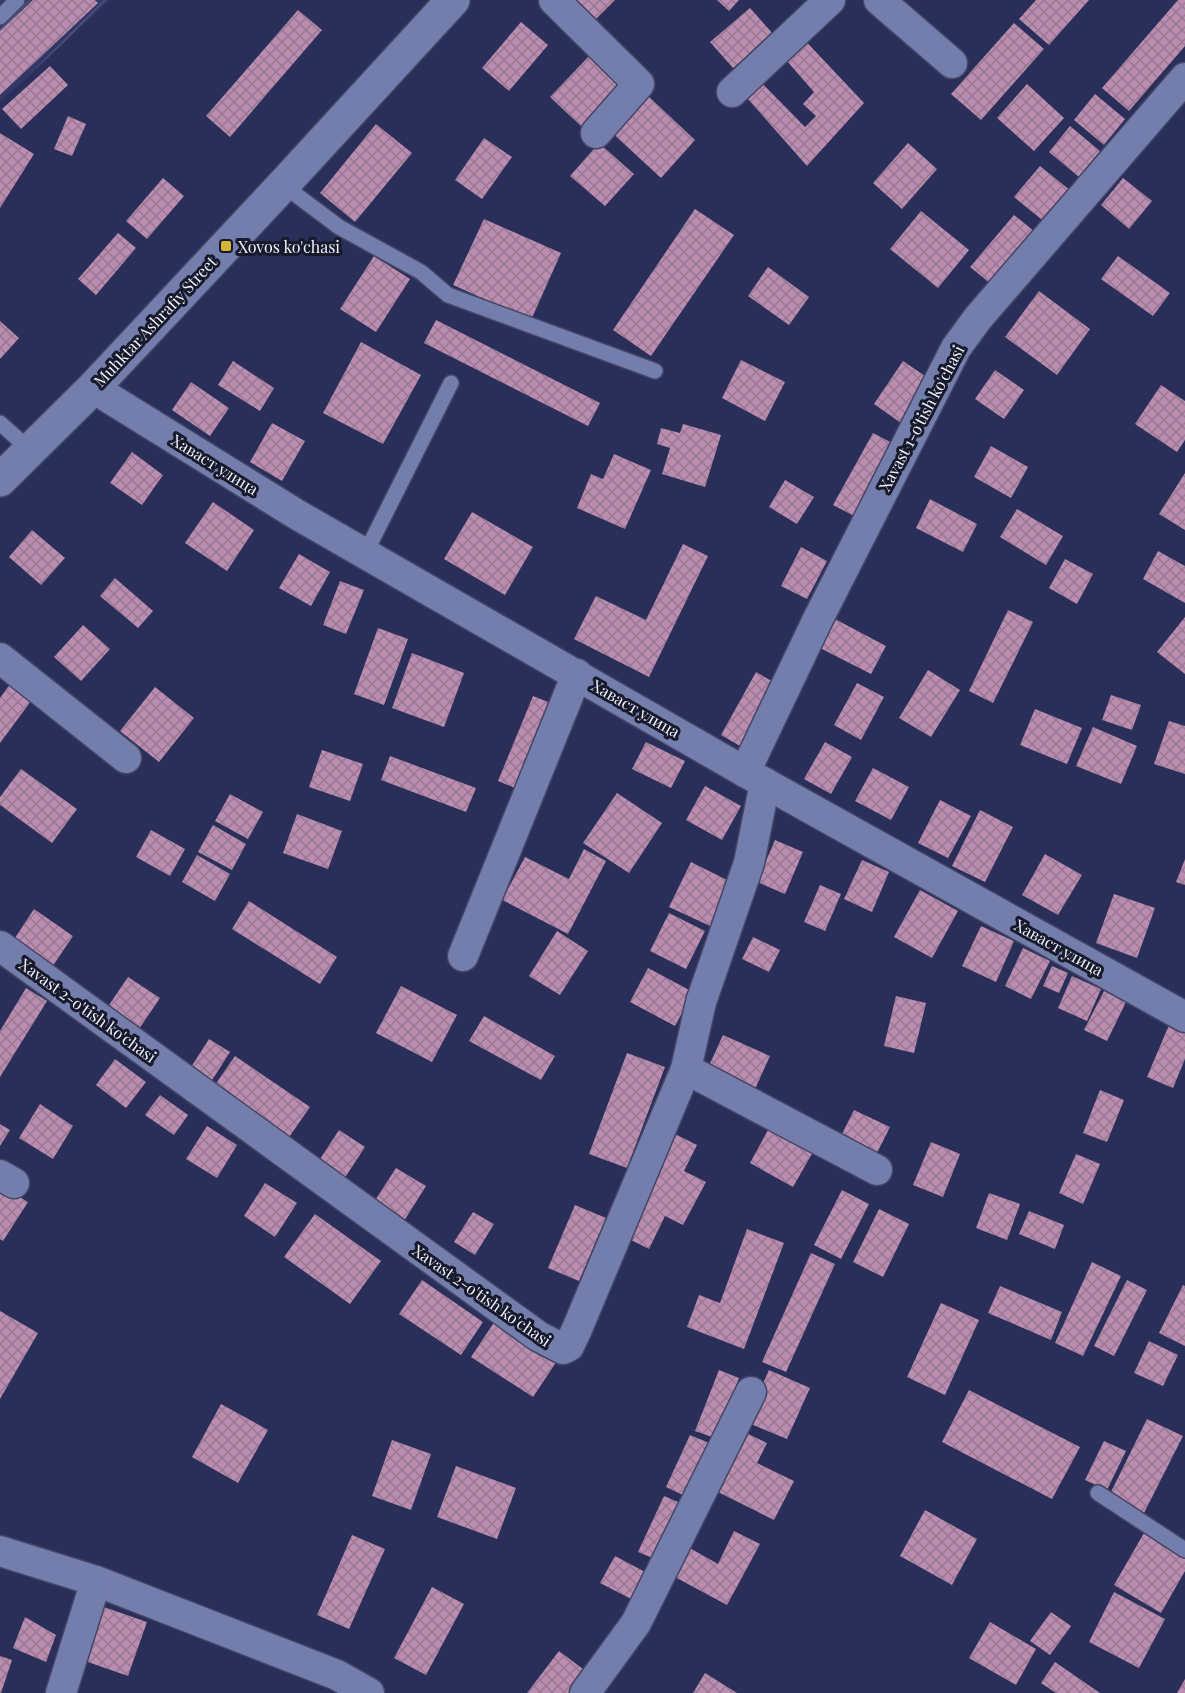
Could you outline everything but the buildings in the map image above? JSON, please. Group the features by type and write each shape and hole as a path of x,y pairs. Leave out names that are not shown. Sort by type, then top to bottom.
{"main road":[{"name":"Muhktar Ashrafiy Street","path":"0,480 93,388 453,0"}],"street":[{"path":"554,0 639,84 596,133"},
{"path":"732,92 830,0"},
{"path":"879,0 952,63"},
{"name":"Xavast 1-o'tish ko'chasi","path":"755,777 818,619 956,348 978,318 1185,78"},
{"name":"Хаваст улица","path":"93,388 296,514 365,554 755,777 1185,1017"},
{"path":"0,658 126,758"},
{"path":"463,956 577,674"},
{"name":"Xavast 2-o'tish ko'chasi","path":"0,946 537,1336 563,1349 569,1346 577,1329 686,1069 701,1002 749,863 755,777"},
{"path":"686,1069 877,1170"},
{"path":"585,1693 636,1623 751,1392"},
{"path":"0,1551 96,1581 336,1675 369,1693"},
{"path":"61,1693 96,1581"}],"lane":[{"path":"0,17 17,0"},
{"path":"283,185 339,227 421,272 448,295 655,371"},
{"path":"365,554 450,383"},
{"path":"0,423 29,449"},
{"path":"1098,1493 1185,1550"}],"shaded area":[{"path":"0,0 110,0 0,102"}],"place":[{"name":"Xovos ko'chasi","path":"226,246"}]}
